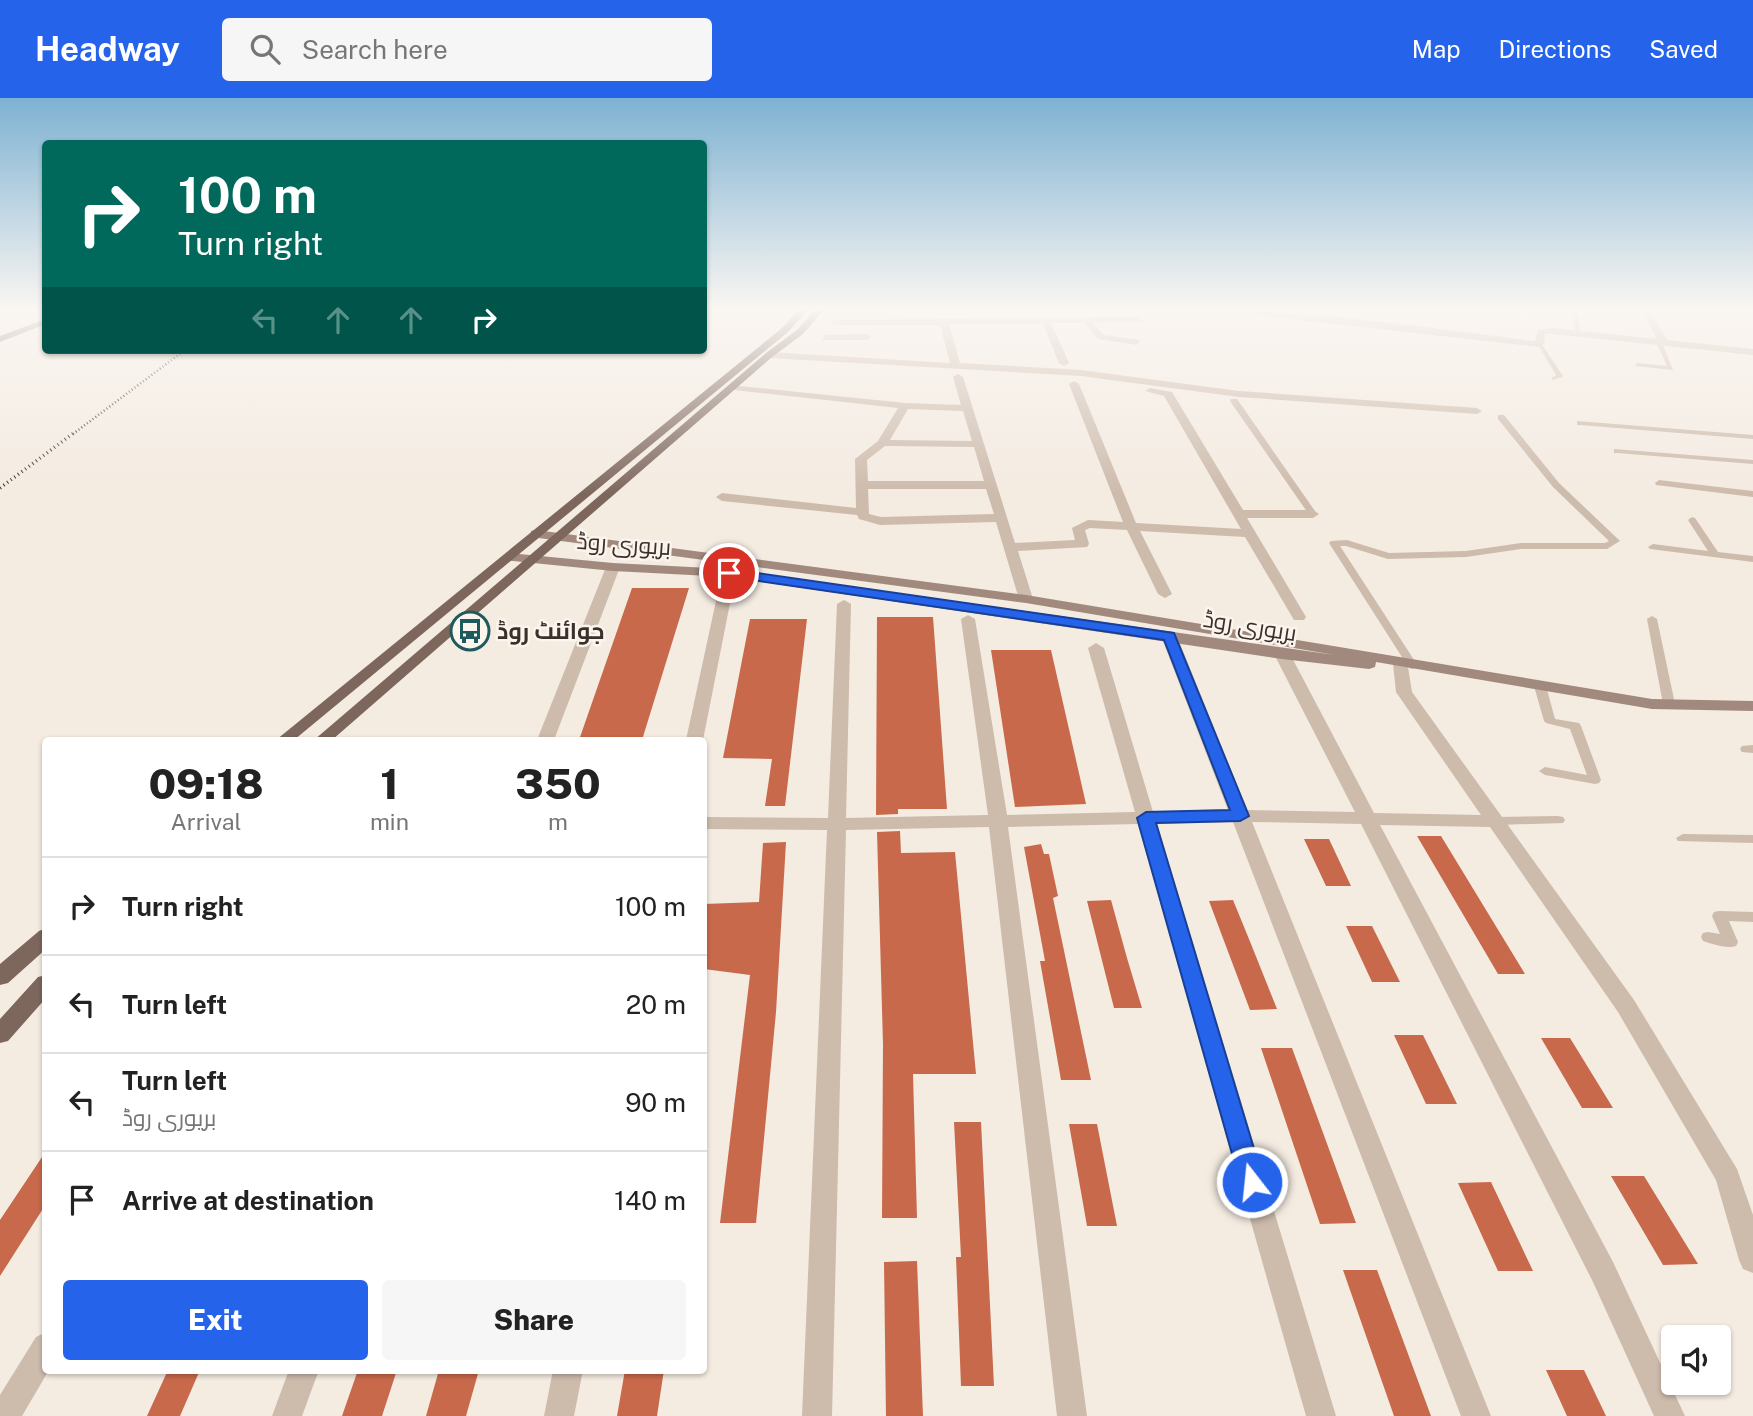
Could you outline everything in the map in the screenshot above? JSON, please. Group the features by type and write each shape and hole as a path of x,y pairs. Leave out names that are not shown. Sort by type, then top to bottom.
{"main road":[{"path":"288,737 734,372"},
{"path":"325,737 751,372"},
{"name":"بریوری روڈ","path":"536,534 1026,599 1349,651 1407,665 1540,686 1669,704 1753,706"},
{"name":"بریوری روڈ","path":"509,556 613,567 729,573 1352,664 1407,665"},
{"path":"0,977 42,940"},
{"path":"0,1034 42,987"}],"street":[{"path":"939,372 1081,373 1252,395 1476,411"},
{"path":"952,372 1130,387 1168,394 1299,617"},
{"path":"957,372 1026,599"},
{"path":"1074,384 1131,525 1164,594"},
{"path":"734,387 905,406 968,408"},
{"path":"862,512 861,459 882,443 905,406"},
{"path":"882,443 979,444"},
{"path":"861,485 991,485"},
{"path":"722,497 862,512 870,519 880,521 1002,519"},
{"path":"1238,514 1313,513"},
{"path":"1010,548 1082,544 1078,528 1081,525 1131,525 1250,533"},
{"path":"546,737 613,567"},
{"path":"695,737 729,573"},
{"path":"817,1416 844,604"},
{"path":"968,619 998,820 1072,1416"},
{"path":"1169,636 1476,1416"},
{"path":"1096,648 1321,1416"},
{"path":"1282,654 1604,1272 1670,1416"},
{"path":"1407,665 1404,692 1626,1006 1728,1177 1753,1260"},
{"path":"707,823 837,824 1240,816 1497,821"},
{"path":"5,1416 42,1354"},
{"path":"287,1416 303,1374"},
{"path":"559,1416 567,1374"}],"lane":[{"path":"1554,379 1560,376 1557,372"},
{"path":"1234,401 1313,513"},
{"path":"1407,665 1334,543 1347,543 1388,556 1466,554 1521,546 1607,546 1615,541 1556,485 1501,417"},
{"path":"1580,423 1751,438"},
{"path":"1617,451 1753,462"},
{"path":"1659,483 1753,494"},
{"path":"1692,520 1715,554"},
{"path":"1653,547 1753,559"},
{"path":"1652,619 1669,704"},
{"path":"1540,686 1550,721 1575,726 1595,780 1545,771"},
{"path":"1497,821 1558,821"},
{"path":"1683,838 1753,839"},
{"path":"1708,937 1731,942 1719,916 1753,916"}],"building":[{"path":"632,588 689,588 643,737 580,737"},
{"path":"877,617 933,617 947,809 898,809 898,814 876,815"},
{"path":"750,619 807,619 785,806 765,806 772,759 723,758"},
{"path":"991,650 1051,650 1086,804 1015,807"},
{"path":"900,831 901,853 955,852 976,1074 913,1074 917,1218 882,1218 883,1044 877,832"},
{"path":"1417,836 1441,836 1525,974 1498,974"},
{"path":"1304,839 1329,839 1351,886 1326,886"},
{"path":"786,842 776,1012 756,1223 720,1223 750,975 707,969 707,904 759,902 763,843"},
{"path":"1041,844 1044,854 1049,854 1058,896 1053,898 1091,1080 1061,1080 1040,961 1045,961 1024,847"},
{"path":"1111,900 1142,1008 1114,1008 1087,901"},
{"path":"1233,900 1277,1009 1250,1010 1209,901"},
{"path":"1346,926 1372,926 1400,982 1372,982"},
{"path":"1394,1035 1423,1035 1457,1104 1426,1104"},
{"path":"1541,1038 1570,1038 1613,1108 1582,1108"},
{"path":"1261,1048 1292,1048 1356,1223 1320,1224"},
{"path":"954,1122 981,1122 994,1386 961,1386 956,1257 961,1257"},
{"path":"1069,1124 1097,1124 1117,1226 1087,1226"},
{"path":"42,1157 42,1210 0,1276 0,1220"},
{"path":"1611,1176 1644,1176 1698,1264 1663,1265"},
{"path":"1491,1182 1533,1271 1498,1271 1458,1183"},
{"path":"917,1261 923,1416 886,1416 884,1262"},
{"path":"1343,1270 1377,1270 1431,1416 1394,1416"},
{"path":"1546,1370 1584,1370 1606,1416 1567,1416"},
{"path":"166,1374 198,1374 180,1416 147,1416"},
{"path":"357,1374 396,1374 382,1416 342,1416"},
{"path":"438,1374 478,1374 466,1416 426,1416"},
{"path":"624,1374 663,1374 657,1416 617,1416"}],"railway":[{"path":"73,434 156,372"},
{"path":"0,488 75,432"}],"place":[{"name":"جوائنٹ روڈ","path":"470,631"}],"route":[{"path":"729,573 1169,636 1240,816 1146,818 1252,1182"}]}
